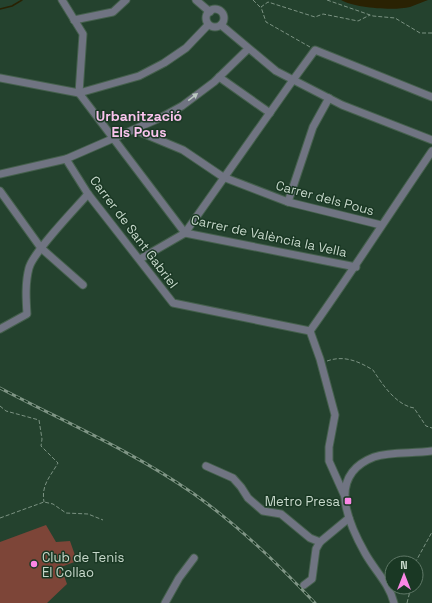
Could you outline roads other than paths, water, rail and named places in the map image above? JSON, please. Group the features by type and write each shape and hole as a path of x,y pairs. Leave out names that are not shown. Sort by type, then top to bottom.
{"street":[{"path":"62,0 83,34 79,93"},
{"path":"74,20 113,12 126,0"},
{"path":"196,0 210,12"},
{"path":"208,25 206,17 210,12 217,10 222,12 224,18 221,25"},
{"path":"208,25 214,27 221,25"},
{"path":"0,78 79,93 139,76 164,63 186,48 208,25"},
{"path":"221,25 273,69 293,80 329,98 432,140"},
{"path":"0,174 66,160 134,130 182,106 219,77 248,49"},
{"path":"140,259 185,233 223,177 316,50 432,97"},
{"path":"219,77 270,113"},
{"name":"Carrer de València la Vella","path":"79,93 185,233 356,267"},
{"path":"288,202 313,127 329,98"},
{"name":"Carrer dels Pous","path":"134,130 184,150 223,177 288,202 381,226"},
{"path":"346,499 329,461 329,447 335,415 312,335 381,226 432,151"},
{"name":"Carrer de Sant Gabriel","path":"66,160 88,194 174,303 312,335"},
{"path":"0,191 41,248 83,284"},
{"path":"0,329 27,314 26,290 29,266 41,248 88,194"},
{"path":"394,603 390,590 366,554 351,526 346,499 348,478 357,468 369,460 389,454 432,451"},
{"path":"206,466 232,478 241,487 248,498 263,511 281,514 310,538 320,542"},
{"path":"304,585 312,579 316,549 320,542 349,518"},
{"path":"164,603 179,578 194,558"}],"waterway":[{"path":"0,9 12,6 22,0"}],"railway":[{"path":"0,388 148,464 194,494 227,519 257,546 315,603"}],"place":[{"name":"Metro Presa","path":"348,501"},
{"name":"Club de Tenis El Collao","path":"34,564"}],"district":[{"name":"Urbanització Els Pous","path":"139,124"}]}
